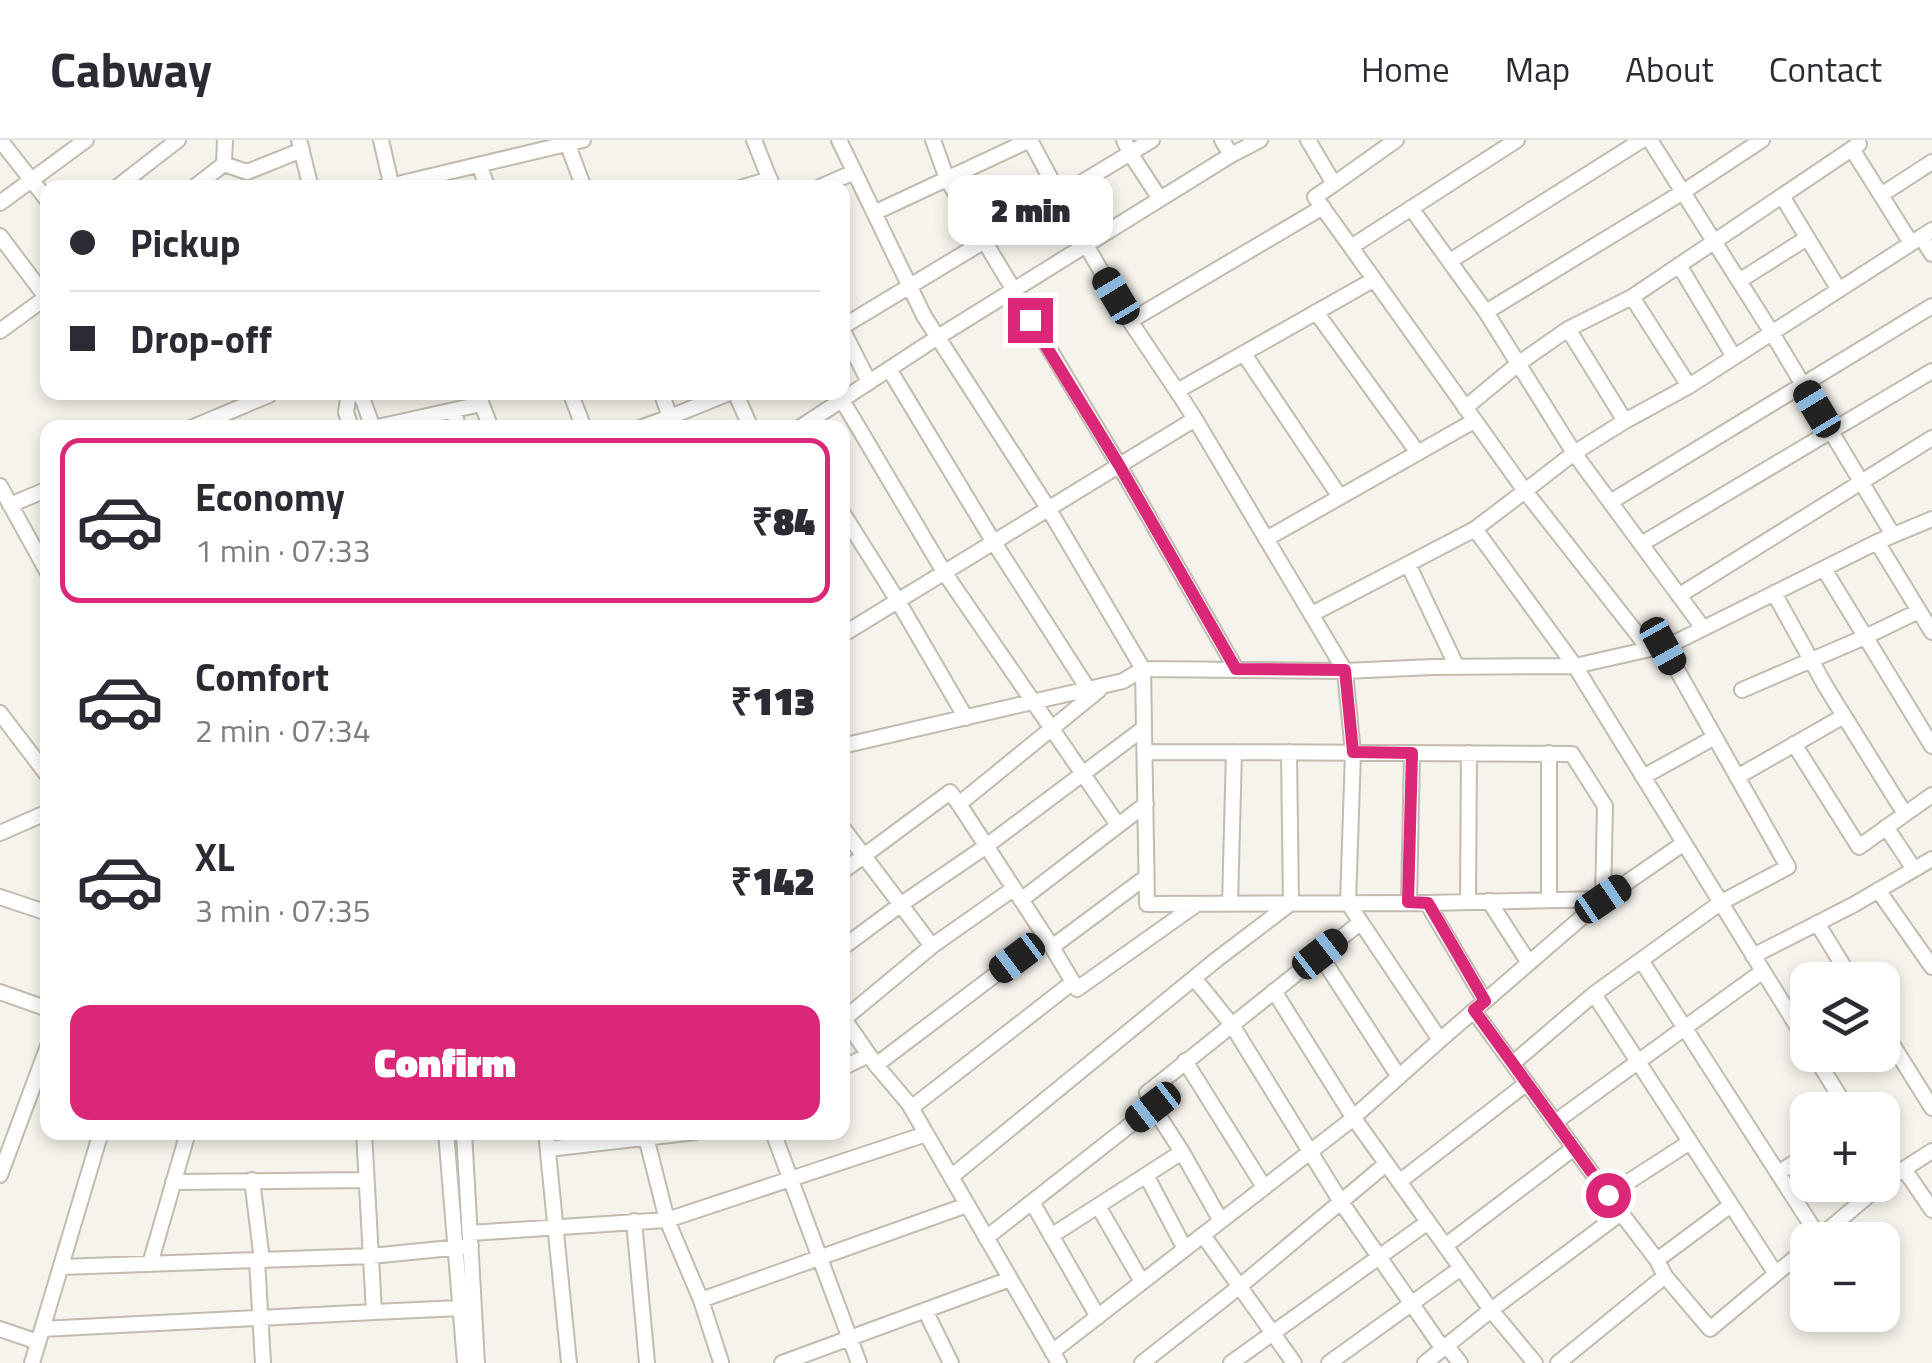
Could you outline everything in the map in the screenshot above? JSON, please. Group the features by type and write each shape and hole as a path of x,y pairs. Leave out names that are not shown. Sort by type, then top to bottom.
{"street":[{"path":"0,140 40,191"},
{"path":"0,203 86,140"},
{"path":"126,180 178,140"},
{"path":"224,140 224,164"},
{"path":"381,140 387,180"},
{"path":"754,140 771,180"},
{"path":"839,140 938,338 1048,508 1144,669 1147,904 1603,899"},
{"path":"933,140 947,179 1236,669"},
{"path":"874,213 1030,140 1130,321 1177,391 1345,670 1353,752 1348,903 1440,1040"},
{"path":"850,323 1059,194 1127,146 1152,140"},
{"path":"1222,140 1231,155"},
{"path":"850,395 1260,140"},
{"path":"1308,140 1334,184"},
{"path":"1396,140 1315,197 1525,492 1656,647 1715,737 1788,867 1720,903 1594,994 1513,1063"},
{"path":"1350,248 1517,140"},
{"path":"1450,262 1646,140 1772,333 1893,536"},
{"path":"1486,312 1762,140"},
{"path":"416,180 572,141 582,180"},
{"path":"1266,539 1418,453 1470,415 1518,364 1568,329 1632,297 1858,143 1881,195 1932,254"},
{"path":"224,164 247,172 301,145 310,180"},
{"path":"1127,146 1160,200"},
{"path":"1881,195 1932,162"},
{"path":"203,180 224,164"},
{"path":"479,164 485,180"},
{"path":"836,180 854,172"},
{"path":"1782,196 1839,290"},
{"path":"1130,321 1323,207"},
{"path":"1412,208 1486,312 1574,452 1704,628"},
{"path":"0,236 40,288"},
{"path":"1312,614 1475,529 1574,452 1689,386 1921,237"},
{"path":"1739,282 1807,238"},
{"path":"1679,265 1734,357"},
{"path":"1177,391 1374,280"},
{"path":"1632,297 1689,386"},
{"path":"0,331 40,302"},
{"path":"1612,501 1932,306"},
{"path":"1316,312 1418,453"},
{"path":"1568,329 1624,421"},
{"path":"850,352 869,382"},
{"path":"1244,354 1340,497"},
{"path":"889,369 993,542 1088,689"},
{"path":"1643,544 1932,371"},
{"path":"210,420 255,400"},
{"path":"395,420 454,410 475,400"},
{"path":"664,400 670,416"},
{"path":"660,420 713,400"},
{"path":"811,420 842,400 944,572 1118,825"},
{"path":"454,410 456,420"},
{"path":"850,630 1194,419"},
{"path":"1680,595 1932,438"},
{"path":"0,486 40,545"},
{"path":"10,505 40,492"},
{"path":"850,744 1124,681 1144,669 1575,666 1656,647 1704,628 1932,519"},
{"path":"850,525 966,718"},
{"path":"1475,529 1575,666 1790,1015"},
{"path":"1742,690 1866,637 1927,619 1878,542"},
{"path":"1408,564 1457,667"},
{"path":"1824,569 1932,746"},
{"path":"1774,593 1904,814"},
{"path":"959,804 1104,686"},
{"path":"0,713 40,766"},
{"path":"1737,777 1844,716"},
{"path":"850,942 985,848 1144,728"},
{"path":"1643,777 1715,737"},
{"path":"1794,744 1859,847 1932,796"},
{"path":"1145,752 1572,754 1604,806 1603,899"},
{"path":"1230,904 1234,752"},
{"path":"1290,752 1291,903"},
{"path":"1408,902 1412,753"},
{"path":"1468,902 1469,753"},
{"path":"1549,900 1550,753"},
{"path":"850,865 950,792 1077,989 1198,904"},
{"path":"850,1013 932,946 1017,894 1146,804"},
{"path":"0,833 40,816"},
{"path":"1886,827 1914,869"},
{"path":"850,837 932,946"},
{"path":"850,1029 911,1108 1055,1358 1098,1316 1353,1117 1603,899 1684,844"},
{"path":"1753,956 1932,858"},
{"path":"850,1066 872,1060 1146,877"},
{"path":"1878,890 1932,967"},
{"path":"0,897 40,910"},
{"path":"1489,901 1528,964"},
{"path":"951,1176 1291,903"},
{"path":"1428,903 1513,1063 1665,1276 1710,1329 1790,1262"},
{"path":"1221,1221 1148,1093 1361,922"},
{"path":"1817,923 1841,962"},
{"path":"1320,954 1399,1077"},
{"path":"1641,960 1778,1173 1804,1222"},
{"path":"1555,1122 1762,971"},
{"path":"1194,978 1232,1025 1340,1202 1411,1304 1460,1363"},
{"path":"911,1108 1073,982"},
{"path":"1274,991 1353,1117 1491,1310 1535,1363"},
{"path":"0,992 40,1006"},
{"path":"1594,994 1776,1274"},
{"path":"1900,1057 1932,1108"},
{"path":"1185,1061 1264,1187"},
{"path":"0,1176 40,1068"},
{"path":"1399,1182 1527,1083"},
{"path":"986,1238 1153,1107"},
{"path":"61,1267 371,1256 555,1226 667,1220 926,1134"},
{"path":"32,1363 99,1140"},
{"path":"150,1264 186,1140"},
{"path":"364,1140 374,1312"},
{"path":"447,1140 465,1242 460,1308 471,1362"},
{"path":"464,1140 471,1362"},
{"path":"547,1140 569,1363"},
{"path":"548,1149 622,1140"},
{"path":"647,1140 667,1220 721,1363"},
{"path":"776,1140 859,1363"},
{"path":"1608,1195 1690,1142"},
{"path":"1445,1246 1574,1148"},
{"path":"1900,1171 1932,1151"},
{"path":"1051,1236 1182,1152"},
{"path":"1142,1363 1386,1164"},
{"path":"1778,1173 1790,1165"},
{"path":"1904,1169 1932,1210"},
{"path":"1146,1174 1185,1249"},
{"path":"252,1180 263,1363"},
{"path":"173,1182 366,1180"},
{"path":"1032,1202 1098,1316"},
{"path":"1836,1222 1858,1202"},
{"path":"700,1300 968,1205"},
{"path":"1657,1260 1731,1205"},
{"path":"1098,1206 1142,1282"},
{"path":"1425,1363 1620,1213"},
{"path":"634,1221 647,1363"},
{"path":"1232,1363 1428,1222"},
{"path":"1203,1235 1294,1363"},
{"path":"1329,1363 1460,1268"},
{"path":"1558,1363 1665,1276"},
{"path":"789,1362 1010,1279"},
{"path":"0,1329 40,1336 261,1318 460,1308"},
{"path":"925,1310 951,1363"},
{"path":"456,1363 471,1362"}],"route":[{"path":"1030,320 1236,669 1345,670 1353,752 1412,753 1408,902 1428,903 1485,1001 1474,1010 1608,1195"}]}
